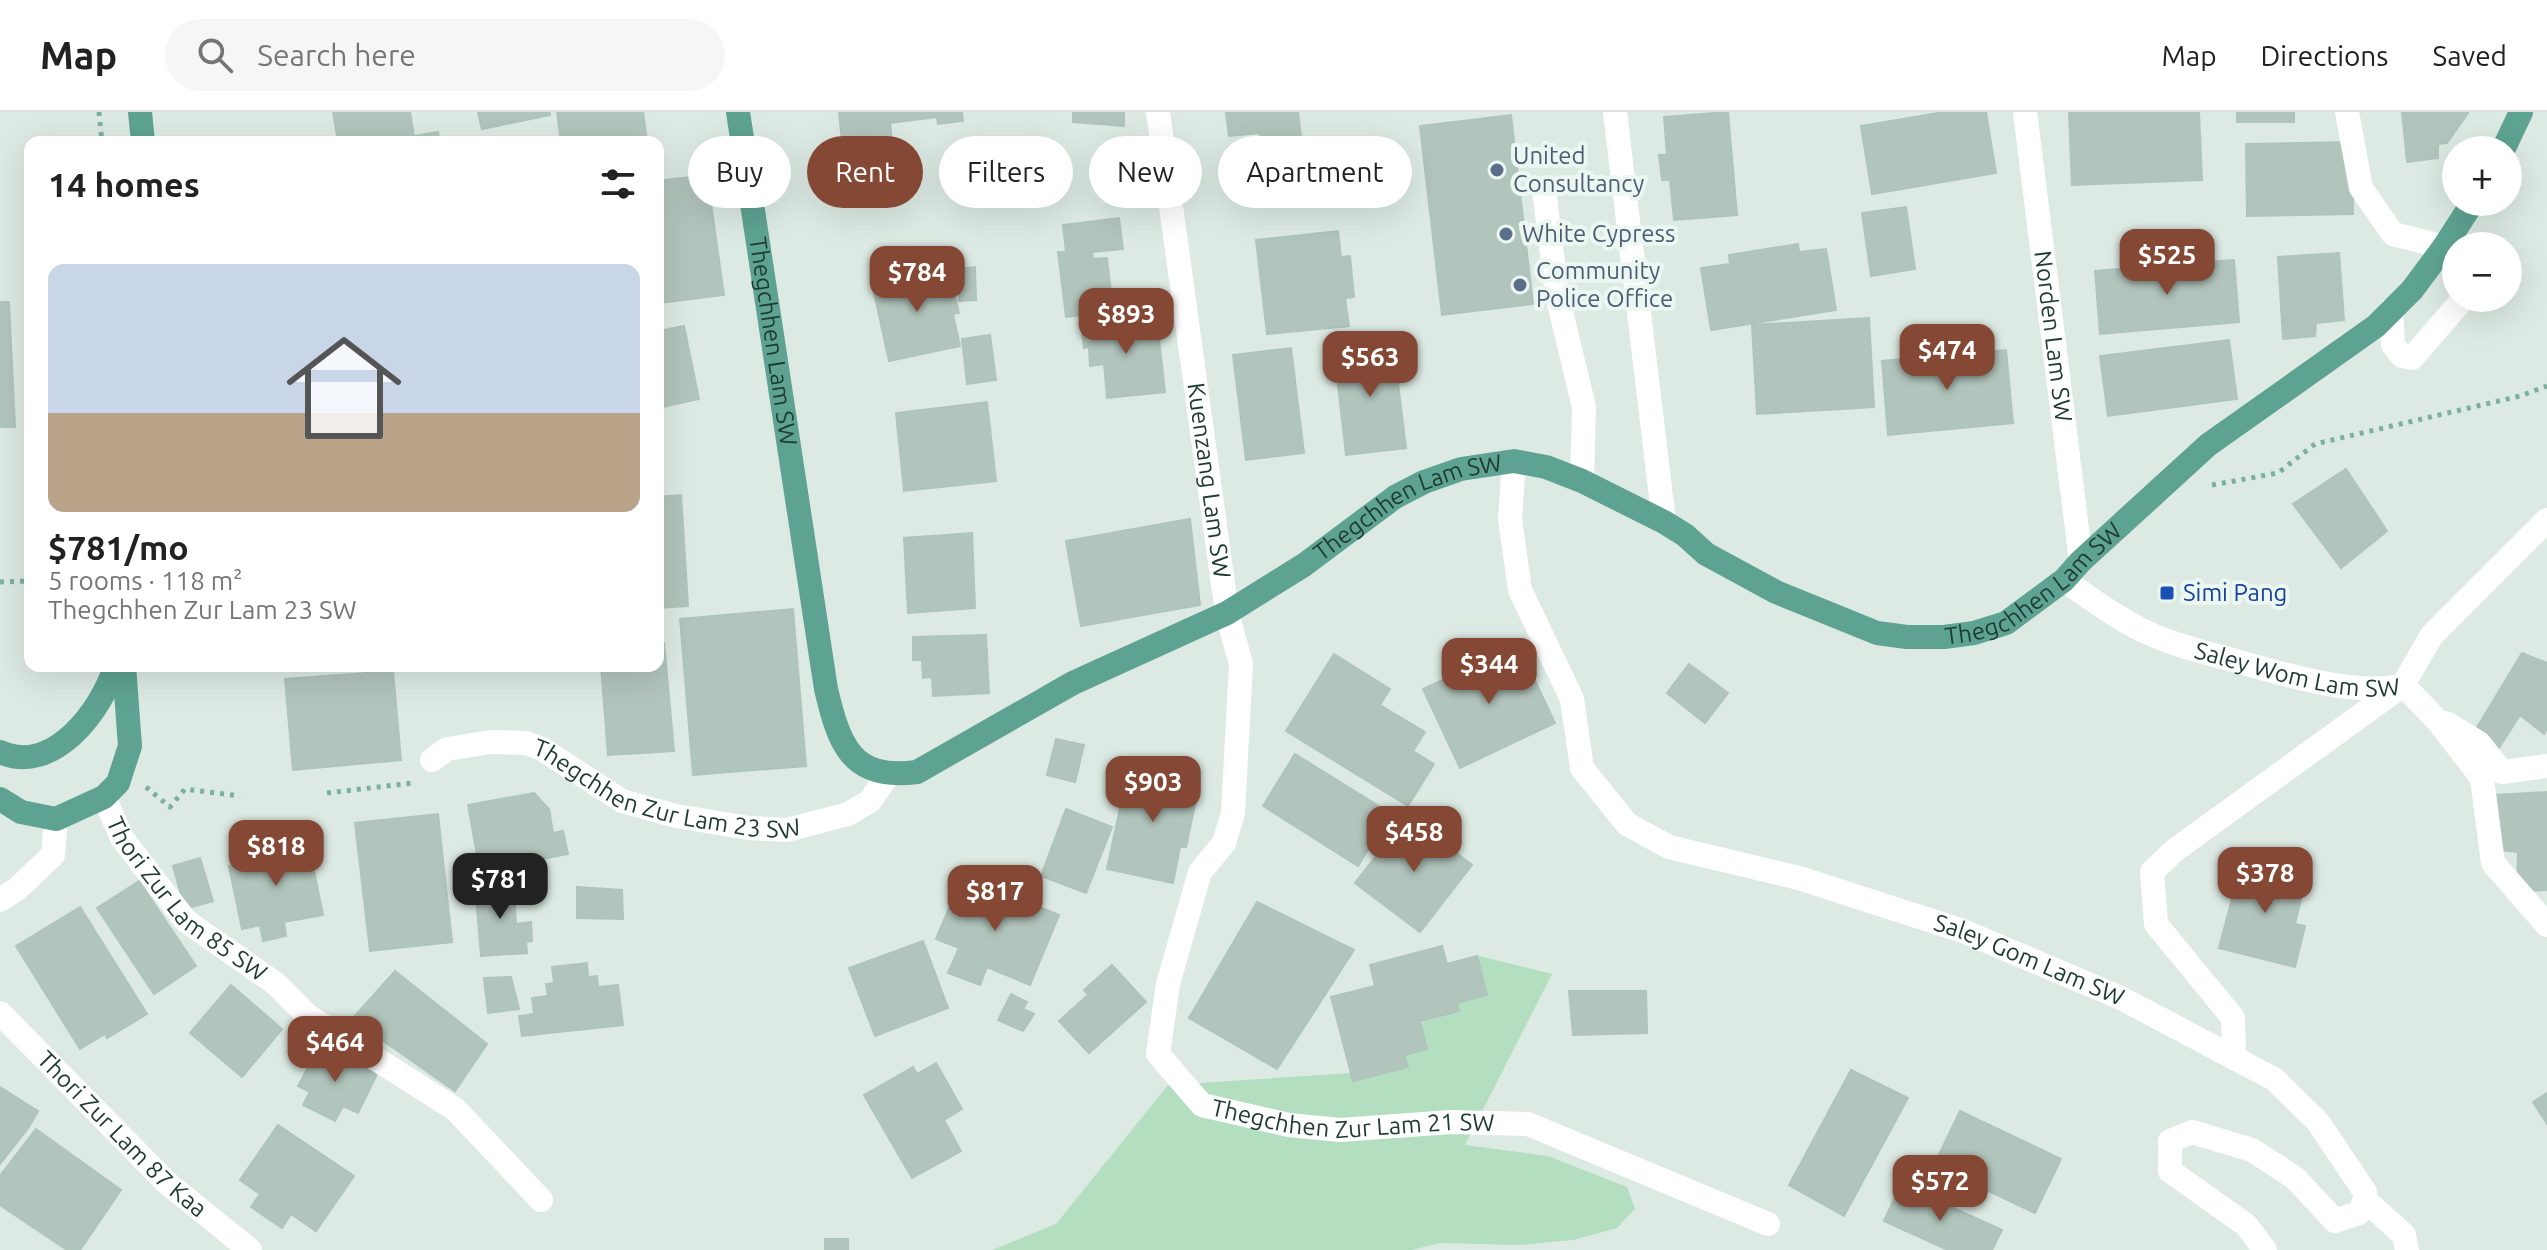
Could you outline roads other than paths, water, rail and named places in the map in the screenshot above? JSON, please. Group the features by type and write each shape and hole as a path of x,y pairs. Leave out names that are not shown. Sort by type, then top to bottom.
{"main road":[{"path":"140,112 142,136"},
{"name":"Thegchhen Lam SW","path":"738,112 833,721 849,755 859,763 888,775 917,772 1073,683 1227,613 1304,565 1351,528 1424,482 1461,469 1514,461 1546,467 1582,481 1664,522 1706,554 1776,592 1877,633 1944,637 1974,633 2006,623 2064,580 2208,445 2376,326 2412,290 2442,250"},
{"path":"2510,136 2521,112"},
{"path":"0,752 39,756 72,737 96,704 112,672"},
{"path":"0,799 21,812 56,819 104,797 118,783 130,746 124,672"}],"street":[{"name":"Kuenzang Lam SW","path":"1158,112 1227,613"},
{"path":"1615,112 1664,522"},
{"name":"Norden Lam SW","path":"2025,112 2081,561"},
{"path":"2347,112 2361,188 2393,234 2442,246"},
{"path":"1544,190 1557,295 1584,407 1582,481"},
{"path":"2391,310 2393,345 2402,356 2412,358 2452,312"},
{"name":"Saley Gom Lam SW","path":"1514,461 1510,519 1520,590 1572,699 1582,768 1627,824 1669,847 1799,878 1963,931 2121,998 2274,1079 2318,1122 2365,1192 2365,1200"},
{"path":"2234,1058 2233,1018 2156,924 2152,872 2175,850 2403,685 2432,635 2547,520"},
{"name":"Saley Wom Lam SW","path":"2064,580 2148,633 2194,650 2297,678 2372,689 2403,685 2438,721 2482,778 2493,863 2547,925"},
{"name":"Thegchhen Zur Lam 21 SW","path":"1227,613 1241,664 1233,813 1224,843 1200,872 1168,984 1158,1054 1202,1105 1289,1125 1340,1130 1451,1122 1528,1124 1768,1224"},
{"path":"2403,685 2422,696 2445,722 2479,743 2502,772 2547,766"},
{"name":"Thegchhen Zur Lam 23 SW","path":"432,760 447,749 491,742 526,743 542,749 622,801 676,816 749,828 787,830 848,814 870,801 888,775"},
{"name":"Thori Zur Lam 85 SW","path":"104,797 122,838 186,921 276,984 308,1016 455,1109 541,1200"},
{"path":"0,900 17,889 53,855 56,819"},
{"name":"Thori Zur Lam 87 Kaa","path":"0,1013 166,1182 250,1250"},
{"path":"2265,1250 2246,1225 2170,1171 2170,1141 2192,1132 2252,1150 2295,1178 2335,1221 2359,1213 2365,1200 2404,1235 2407,1250"}],"place":[{"name":"United Consultancy","path":"1497,170"},
{"name":"White Cypress","path":"1506,234"},
{"name":"Community Police Office","path":"1520,285"},
{"name":"Simi Pang","path":"2167,593"}]}
